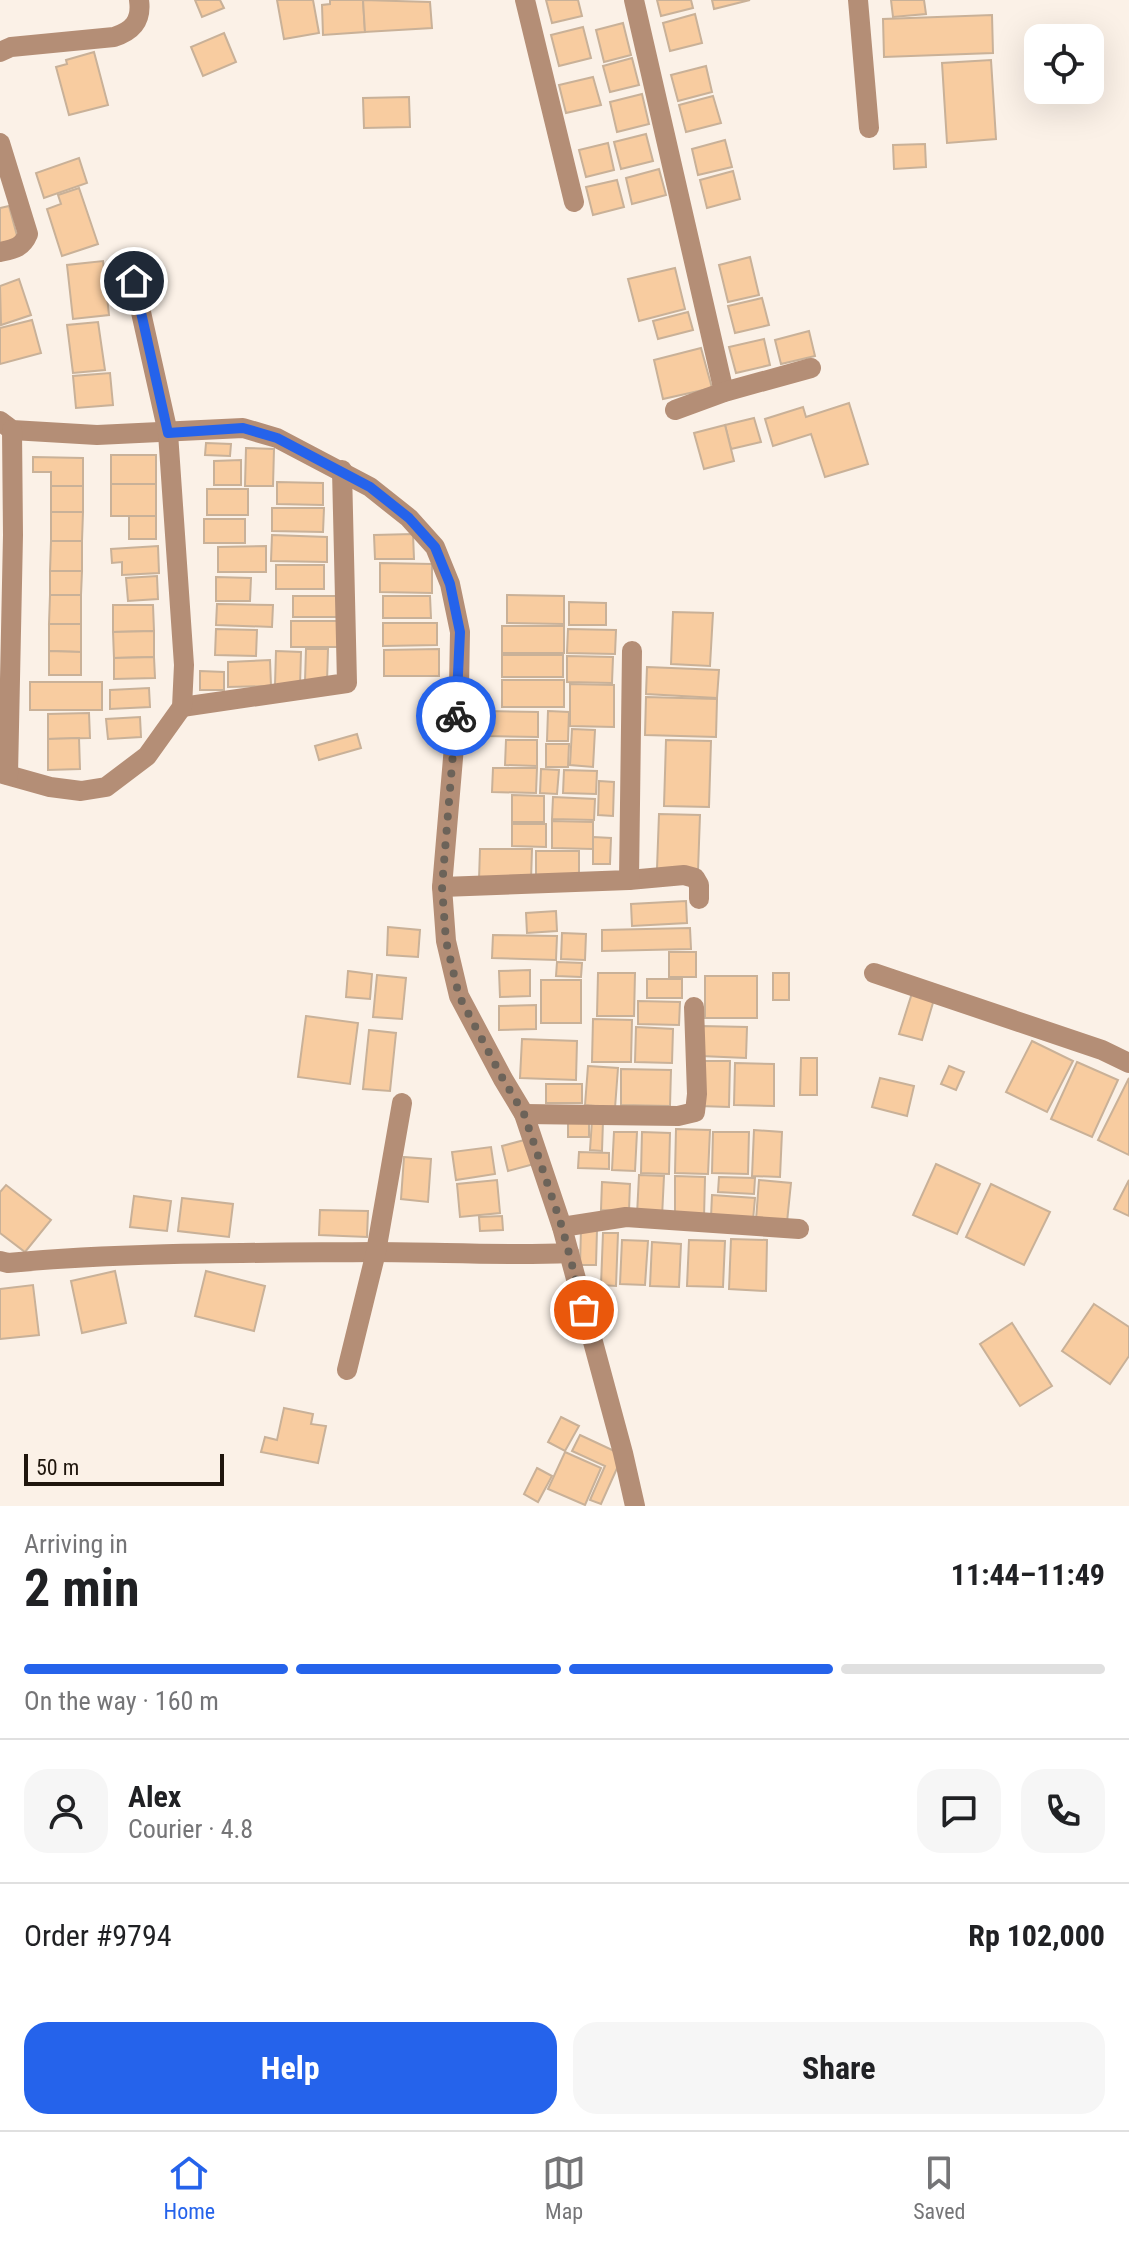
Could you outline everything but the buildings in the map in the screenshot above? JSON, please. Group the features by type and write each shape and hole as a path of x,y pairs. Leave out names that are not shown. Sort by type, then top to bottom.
{"street":[{"path":"0,52 11,47 124,34 141,13 139,0"},
{"path":"525,0 574,202"},
{"path":"634,0 724,392"},
{"path":"858,0 869,128"},
{"path":"0,143 28,234 19,248 0,252"},
{"path":"134,281 168,433 184,665 182,707 147,756 106,787 81,791 50,787 4,774 13,535 6,426 97,435 168,433 243,428 277,438 370,487 409,518 435,547 450,584 460,632 459,688 442,887 446,941 459,996 524,1114 562,1227 635,1506"},
{"path":"675,410 724,392 811,368"},
{"path":"182,707 347,683 342,470"},
{"path":"629,880 632,651"},
{"path":"442,887 684,875 695,878 699,885 699,899"},
{"path":"874,973 1102,1050 1129,1063"},
{"path":"524,1114 678,1116 695,1112 694,1007"},
{"path":"347,1370 376,1252 402,1103"},
{"path":"562,1227 626,1217 799,1229"},
{"path":"0,1261 376,1252 511,1256 569,1253"}],"way so far":[{"path":"456,716 442,887 446,941 459,996 524,1114 562,1227 584,1310"}],"route":[{"path":"134,281 168,433 243,428 277,438 370,487 409,518 435,547 450,584 460,632 456,716"}]}
